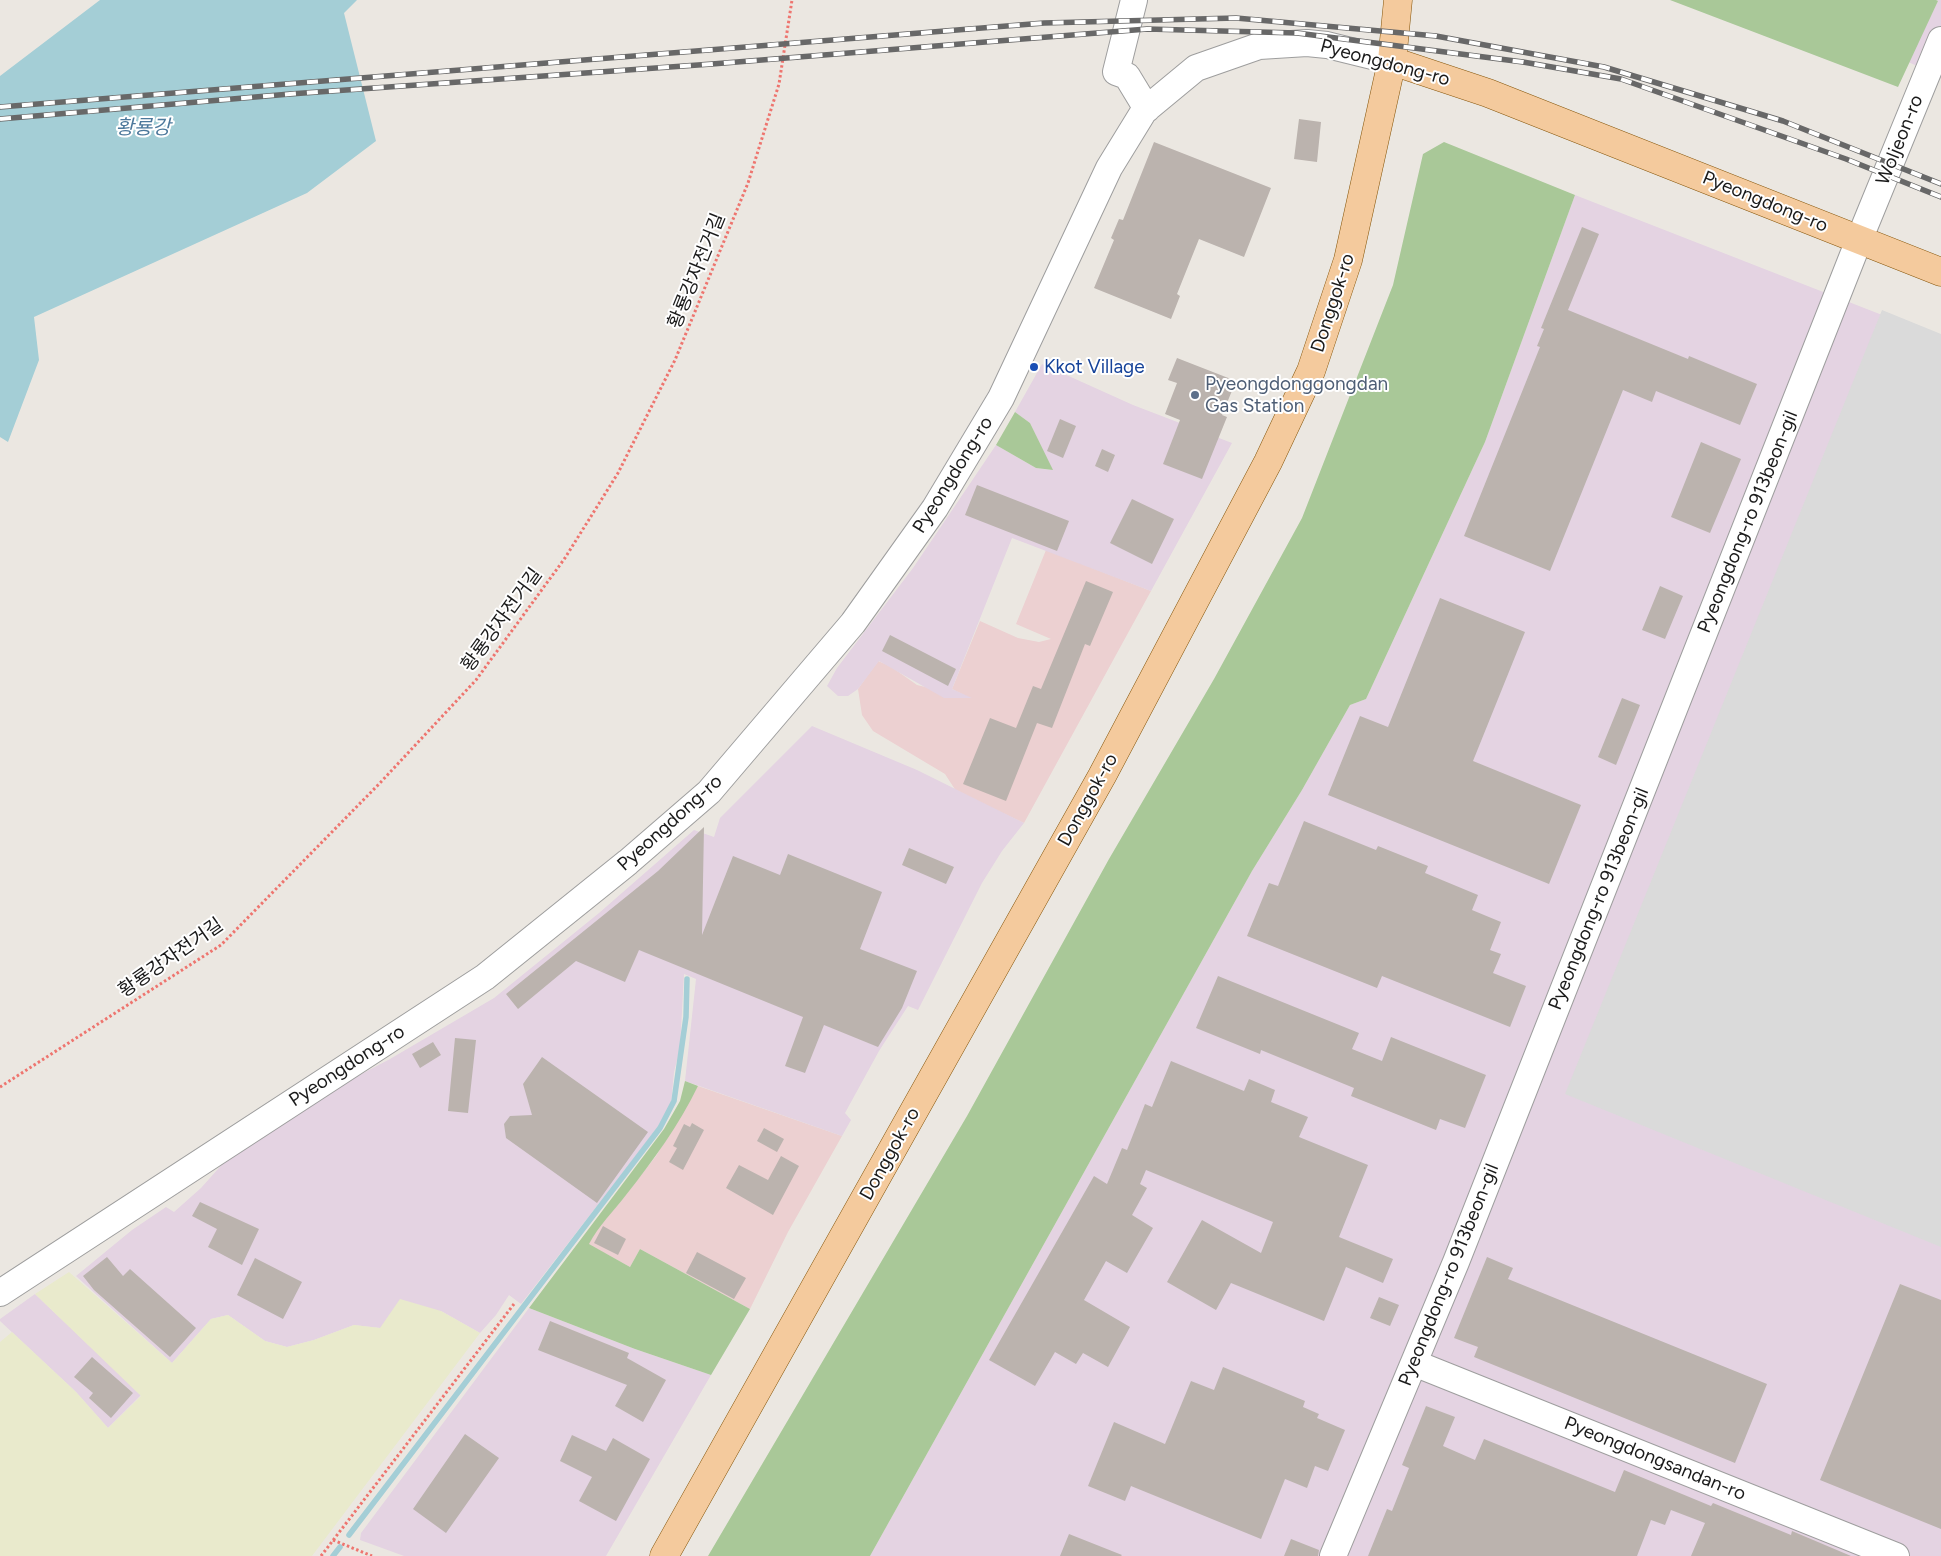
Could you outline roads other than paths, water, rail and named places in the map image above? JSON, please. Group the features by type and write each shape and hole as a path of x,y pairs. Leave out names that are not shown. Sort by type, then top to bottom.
{"main road":[{"name":"Donggok-ro","path":"664,1556 1102,776 1268,462 1311,371 1348,260 1392,61 1398,0"},
{"name":"Pyeongdong-ro","path":"1392,61 1488,93 1941,272"}],"street":[{"path":"1134,0 1116,72 1127,76 1147,108"},
{"name":"Woljeon-ro","path":"1859,240 1941,40"},
{"name":"Pyeongdong-ro","path":"0,1293 485,977 628,862 708,792 854,623 935,508 1001,398 1109,168 1147,108 1196,68 1260,46 1307,43 1327,45 1392,61"},
{"name":"Pyeongdong-ro 913beon-gil","path":"1333,1556 1463,1243 1859,240"},
{"name":"Pyeongdongsandan-ro","path":"1414,1363 1896,1556"}],"water":[{"name":"황룡강","path":"100,0 357,0 344,13 376,141 307,193 34,317 39,360 8,442 0,437 0,76"}],"waterway":[{"path":"349,1535 660,1128 674,1101 686,1017 687,979"},
{"path":"333,1556 340,1547"}],"railway":[{"path":"0,107 1044,23 1236,18 1436,36 1604,67 1783,121 1941,184"},
{"path":"0,119 290,94 712,64 1147,29 1297,33 1523,62 1621,79 1846,159 1941,197"}],"place":[{"name":"Kkot Village","path":"1034,367"},
{"name":"Pyeongdonggongdan Gas Station","path":"1195,395"}]}
